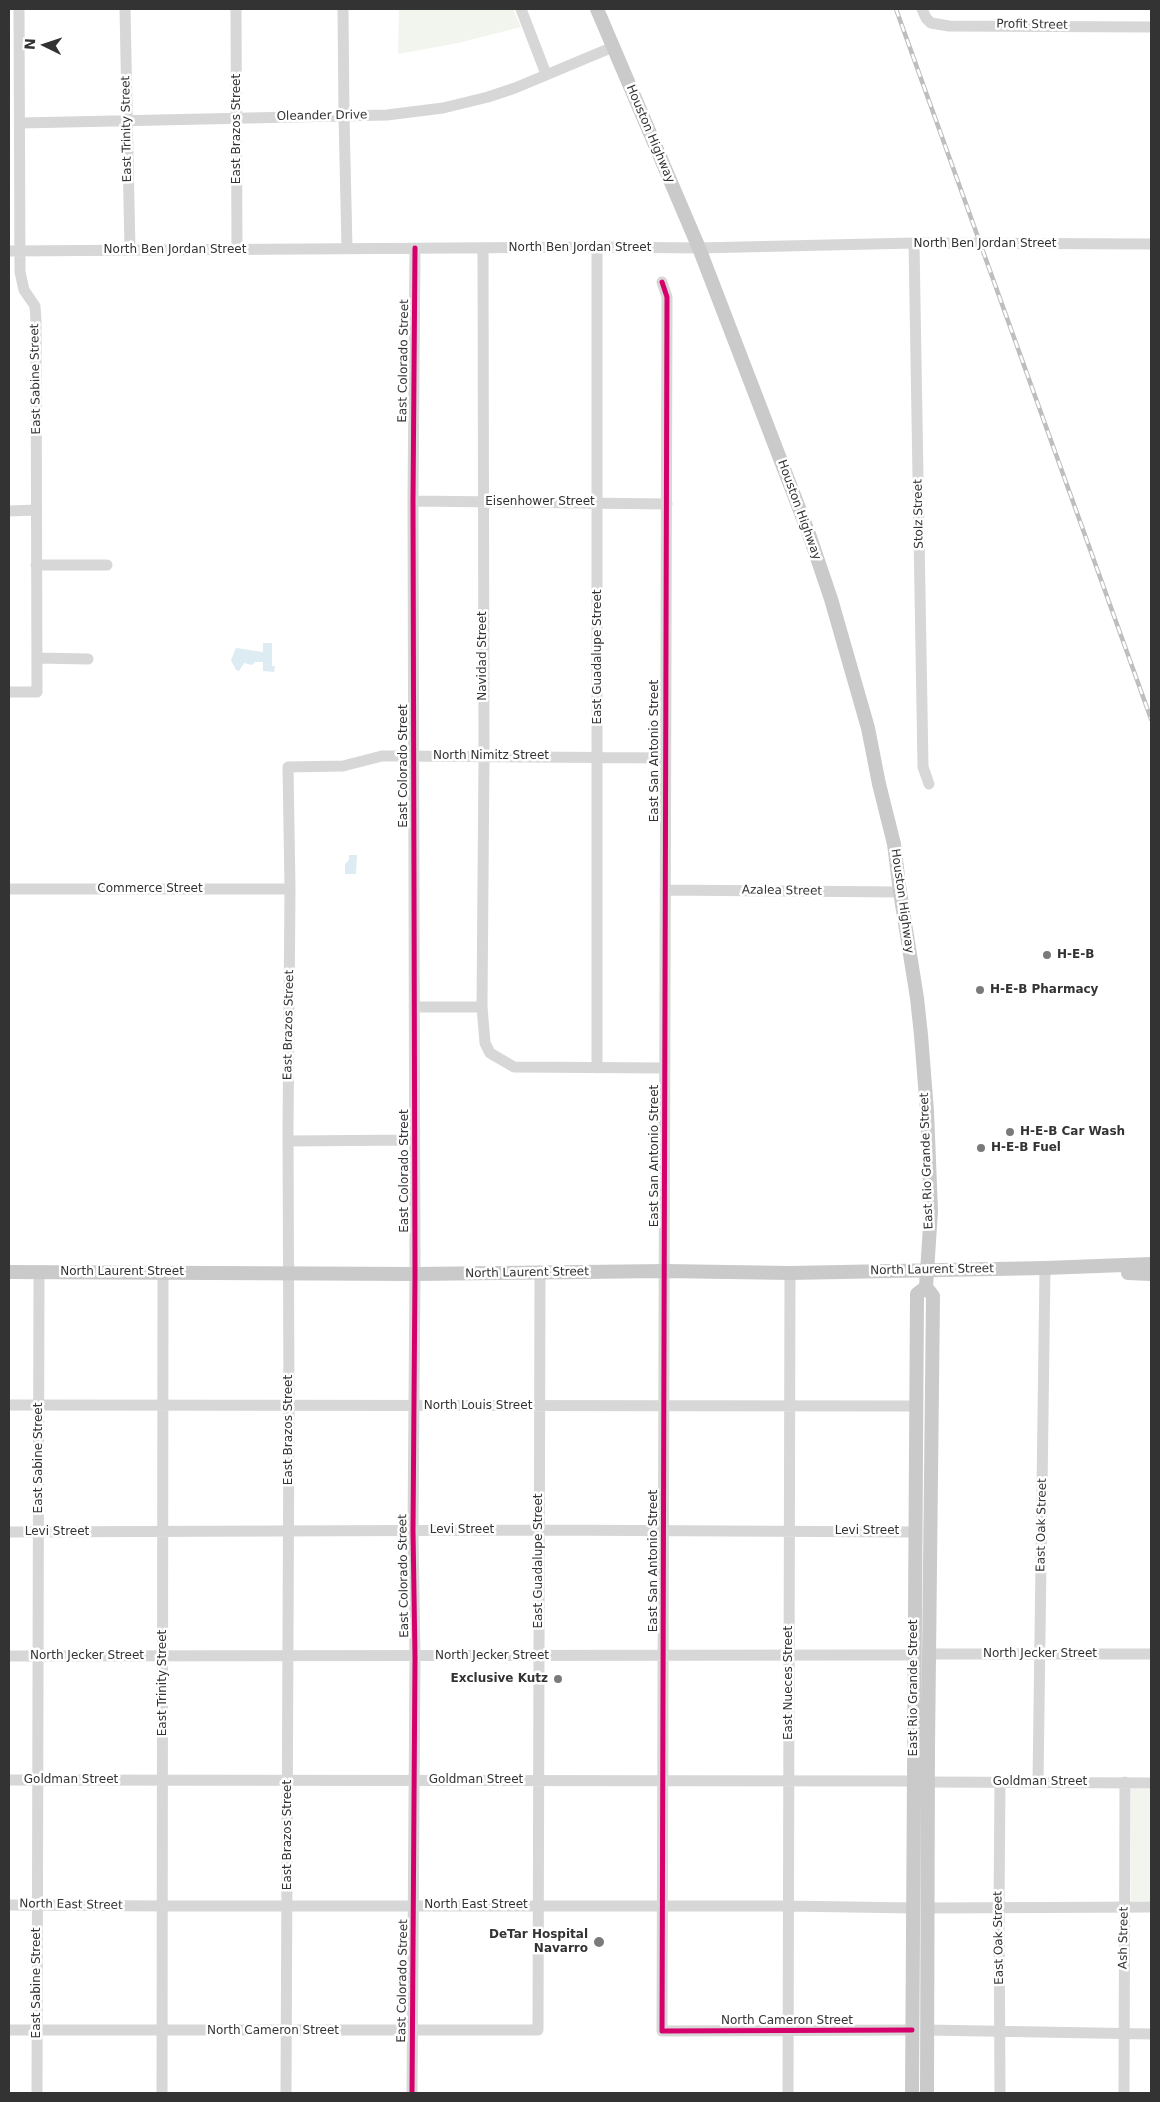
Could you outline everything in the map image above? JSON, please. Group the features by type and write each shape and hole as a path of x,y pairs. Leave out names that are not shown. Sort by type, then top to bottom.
{"main road":[{"name":"Houston Highway","path":"597,9 699,248 809,534 831,599 868,728 879,784 894,844 921,1035"},
{"name":"East Rio Grande Street","path":"921,1035 927,1110 931,1211 926,1287 933,1296 927,2093"},
{"name":"North Laurent Street","path":"9,1272 415,1274 665,1271 790,1273 1151,1264"},
{"name":"North Laurent Street","path":"1045,1268 1151,1274"},
{"name":"East Rio Grande Street","path":"912,2093 917,1294 926,1287"},
{"path":"914,1747 921,1756 922,1776 928,1782"},
{"path":"914,1781 919,1786 922,1810 928,1818"}],"street":[{"name":"East Sabine Street","path":"9,692 37,692 36,321 35,306 21,282 19,9"},
{"name":"East Trinity Street","path":"125,9 130,250"},
{"name":"East Brazos Street","path":"236,9 238,118 237,250"},
{"path":"344,9 347,248"},
{"path":"521,9 546,74"},
{"name":"Profit Street","path":"922,9 926,18 931,23 948,26 1151,26"},
{"name":"Oleander Drive","path":"20,122 388,115 443,108 488,97 515,88 613,47"},
{"name":"North Ben Jordan Street","path":"9,251 347,248 699,248 914,243 1151,244"},
{"name":"Stolz Street","path":"914,243 923,767 929,784"},
{"name":"East Guadalupe Street","path":"597,247 598,1068"},
{"name":"East Colorado Street","path":"412,2093 415,1657 413,1531 415,1274 413,501 415,248"},
{"name":"Navidad Street","path":"483,248 484,756 482,1007 485,1043 490,1053 514,1067 598,1068"},
{"name":"East San Antonio Street","path":"662,282 667,297 662,2030"},
{"name":"Eisenhower Street","path":"413,501 667,504"},
{"path":"9,510 36,510"},
{"path":"36,565 107,565"},
{"path":"37,658 88,659"},
{"name":"North Nimitz Street","path":"288,767 343,766 382,756 665,758"},
{"name":"East Brazos Street","path":"286,2093 289,1657 288,1140 290,889 288,767"},
{"name":"Commerce Street","path":"9,890 290,889"},
{"name":"Azalea Street","path":"665,890 900,892"},
{"path":"414,1007 482,1007"},
{"path":"598,1068 665,1068"},
{"path":"288,1140 414,1140"},
{"name":"East Oak Street","path":"1038,1782 1045,1268"},
{"name":"East Sabine Street","path":"38,2093 39,1272"},
{"name":"East Trinity Street","path":"162,2093 163,1272"},
{"name":"East Guadalupe Street","path":"538,2030 540,1273"},
{"name":"East Nueces Street","path":"788,2093 790,1273"},
{"name":"North Louis Street","path":"9,1405 916,1406"},
{"name":"Levi Street","path":"9,1532 540,1530 915,1532"},
{"name":"North Jecker Street","path":"930,1654 1151,1654"},
{"name":"North Jecker Street","path":"9,1656 914,1655"},
{"name":"Goldman Street","path":"9,1780 914,1781"},
{"name":"Goldman Street","path":"928,1782 1151,1783"},
{"name":"East Oak Street","path":"1000,1782 1000,2093"},
{"name":"Ash Street","path":"1124,2093 1125,1782"},
{"name":"North East Street","path":"9,1905 789,1906 913,1908"},
{"path":"928,1908 1151,1907"},
{"name":"North Cameron Street","path":"9,2030 538,2030"},
{"name":"North Cameron Street","path":"662,2030 912,2030"},
{"path":"927,2030 1151,2034"}],"shaded area":[{"path":"399,9 513,9 521,27 458,43 398,54"},
{"path":"263,643 272,643 272,666 275,666 274,672 263,671 263,662 255,662 252,665 244,663 239,671 236,670 231,660 236,648 263,652"},
{"path":"349,855 357,855 356,874 345,874 345,864 349,860"},
{"path":"1131,1789 1151,1789 1151,1901 1131,1901"}],"railway":[{"path":"896,9 1151,719"}],"cycle path":[{"path":"412,2093 415,1657 413,1531 415,1274 413,501 415,248"},
{"path":"662,282 667,297 662,2031 912,2030"}],"place":[{"name":"H-E-B","path":"1047,955"},
{"name":"H-E-B Pharmacy","path":"980,990"},
{"name":"H-E-B Car Wash","path":"1010,1132"},
{"name":"H-E-B Fuel","path":"981,1148"},
{"name":"Exclusive Kutz","path":"558,1679"},
{"name":"DeTar Hospital Navarro","path":"599,1942"}]}
